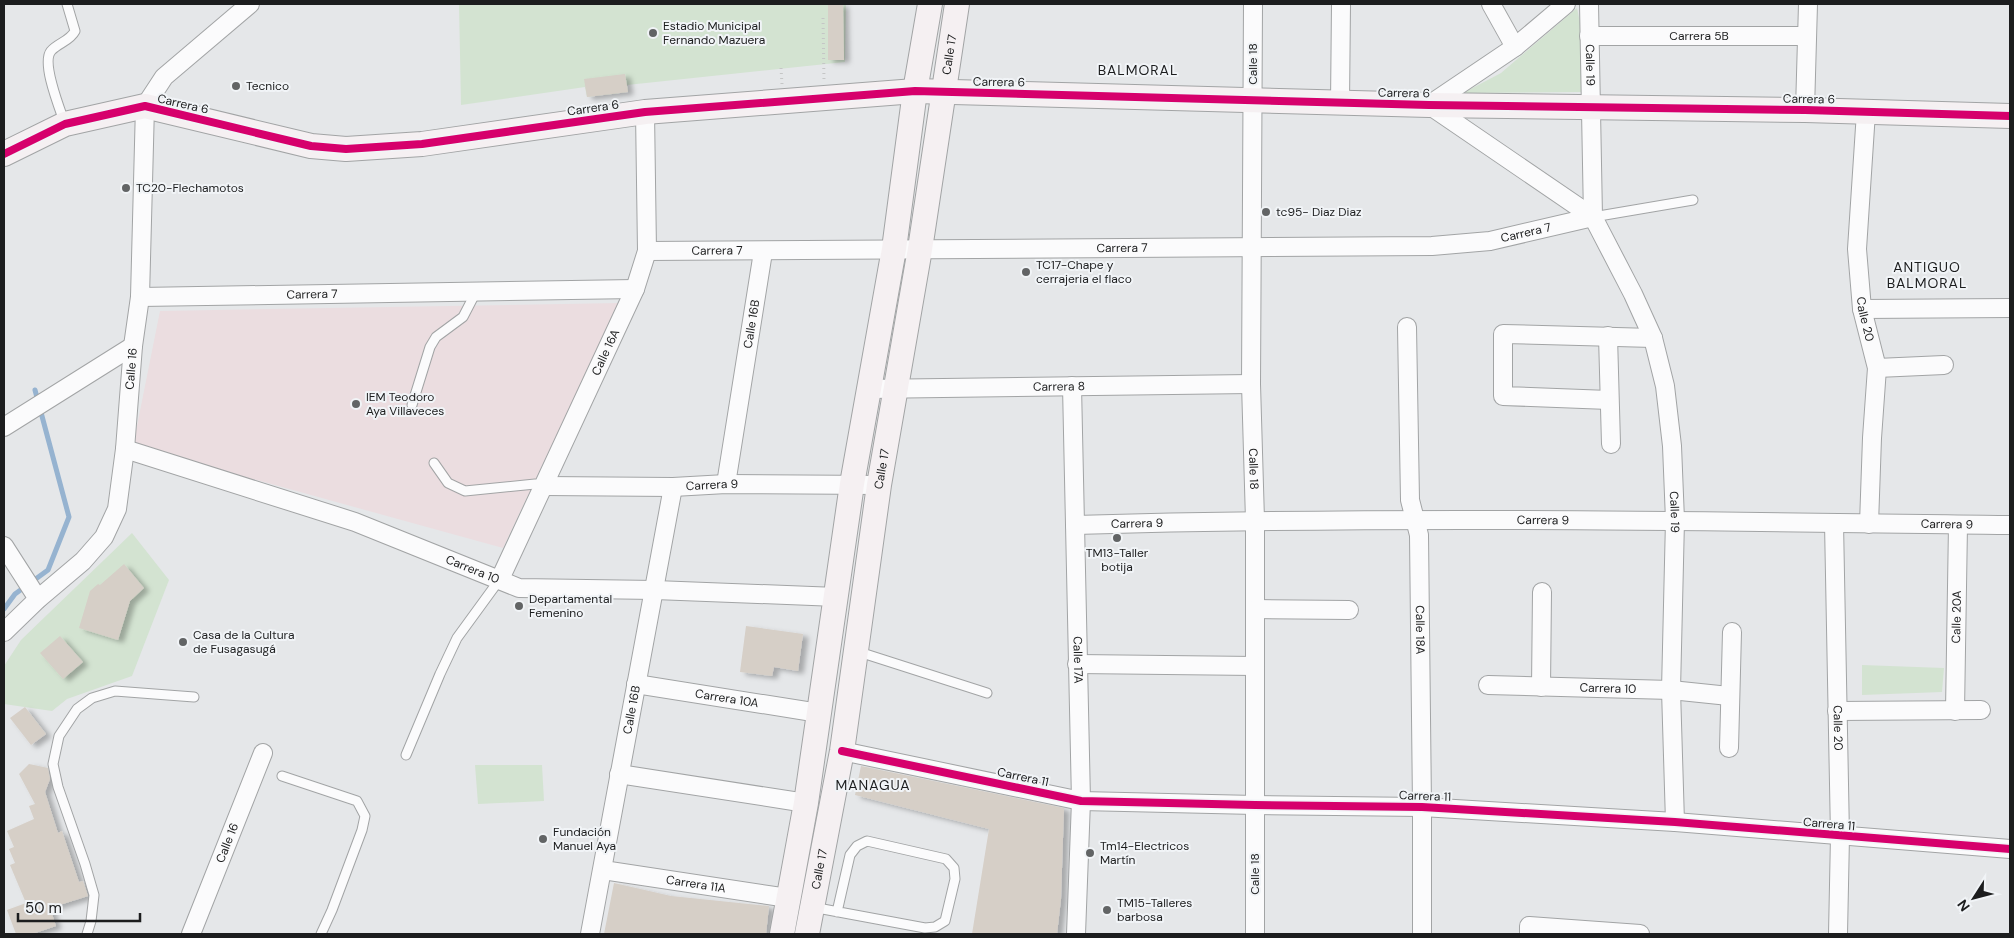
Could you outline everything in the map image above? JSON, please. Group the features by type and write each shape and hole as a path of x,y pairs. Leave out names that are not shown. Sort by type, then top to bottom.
{"street":[{"path":"145,106 164,77 250,4"},
{"name":"Calle 17","path":"782,934 806,803 852,484 894,249 915,92 930,4"},
{"name":"Calle 17","path":"807,934 842,751 879,485 920,249 942,92 957,4"},
{"name":"Calle 18","path":"1253,4 1251,384 1256,609 1255,934"},
{"path":"1340,103 1341,4"},
{"path":"1492,4 1515,47"},
{"path":"1429,105 1515,47 1566,4"},
{"name":"Calle 19","path":"1589,4 1593,217 1633,294 1653,338 1664,386 1672,446 1675,520 1671,690 1675,822"},
{"path":"1805,110 1808,4"},
{"name":"Carrera 5B","path":"1590,36 1807,36"},
{"name":"Carrera 6","path":"4,154 65,124 145,106 311,146 346,149 422,144 645,112 915,92 1429,105 1805,110 2010,116"},
{"name":"Calle 19","path":"1429,105 1593,217"},
{"name":"Calle 16","path":"4,632 36,597 83,561 104,537 117,509 125,449 133,346 140,297 145,106"},
{"name":"Calle 16A","path":"500,579 635,289 647,251 645,112"},
{"name":"Calle 20","path":"1866,112 1857,249 1862,308 1877,368 1869,524"},
{"name":"Carrera 7","path":"647,251 763,252 894,249 1432,246 1480,242 1593,217"},
{"name":"Calle 16B","path":"726,484 763,252"},
{"name":"Carrera 7","path":"140,297 635,289"},
{"path":"1862,308 2010,308"},
{"name":"Calle 18A","path":"1407,327 1410,500 1420,536 1422,934"},
{"path":"1609,400 1503,396 1504,334 1653,338"},
{"path":"1608,336 1611,444"},
{"path":"4,427 133,346"},
{"path":"1877,368 1944,365"},
{"name":"Carrera 8","path":"868,389 1251,384"},
{"name":"Calle 17A","path":"1072,386 1081,801 1076,934"},
{"name":"Carrera 10","path":"125,449 355,522 519,588 655,590 837,597"},
{"name":"Carrera 9","path":"544,486 879,485"},
{"name":"Calle 16B","path":"590,934 673,487"},
{"name":"Carrera 9","path":"1075,525 1255,520 1415,519 1675,520 2010,525"},
{"name":"Calle 20","path":"1834,523 1840,836 1838,934"},
{"name":"Calle 20A","path":"1955,710 1958,524"},
{"path":"4,546 36,597"},
{"path":"1541,687 1542,592"},
{"path":"1256,609 1350,610"},
{"path":"1729,748 1732,632"},
{"path":"1077,664 1255,666"},
{"name":"Carrera 10A","path":"636,684 819,713"},
{"name":"Carrera 10","path":"1488,685 1671,690 1729,696"},
{"path":"1837,711 1981,710"},
{"name":"Carrera 11","path":"842,751 1081,801 1255,806 1422,807 1675,822 2010,848"},
{"name":"Calle 16","path":"191,934 263,753"},
{"path":"619,774 806,803"},
{"name":"Carrera 11A","path":"603,870 788,898"},
{"path":"1529,930 1640,934"}],"lane":[{"path":"65,124 47,62 51,51 69,38 75,31 66,4"},
{"path":"1593,217 1692,200"},
{"path":"412,405 436,336 464,317 476,291"},
{"path":"434,462 448,483 465,491 535,484 544,486"},
{"path":"406,756 457,638 500,579"},
{"path":"856,651 987,693"},
{"path":"87,934 94,895 58,787 53,764 59,736 77,709 92,698 115,691 194,697"},
{"path":"282,776 357,801 365,816 362,830 321,934"},
{"path":"811,907 837,912 925,928 936,927 945,921 955,879 954,868 946,859 867,842 857,846 850,855 837,912"}],"path":[{"path":"823,18 824,99"}],"shaded area":[{"name":"IEM Teodoro Aya Villaveces","path":"619,303 503,548 133,446 160,311"}],"green space":[{"name":"Estadio Municipal Fernando Mazuera","path":"459,4 846,4 845,62 627,85 628,92 587,97 585,87 461,105"},
{"path":"1577,8 1583,37 1581,92 1463,93 1501,73"},
{"path":"132,533 169,580 132,676 67,699 52,711 4,704 4,666 21,640"},
{"path":"1862,665 1944,668 1942,692 1862,695"},
{"path":"475,765 542,765 544,801 478,804"}],"building":[{"path":"828,4 843,4 844,60 828,60"},
{"path":"625,74 628,92 587,97 584,79"},
{"path":"124,564 144,588 130,601 118,640 79,628 90,591 98,584 100,585"},
{"path":"746,626 803,634 798,671 774,667 772,676 740,672"},
{"path":"60,636 83,662 63,679 40,653"},
{"path":"25,707 46,734 31,745 10,718"},
{"path":"29,764 48,768 50,779 45,792 58,833 62,831 79,882 83,881 88,896 50,908 56,926 32,934 16,934 7,910 26,903 10,865 15,863 9,849 14,847 7,831 34,819 29,806 35,804 19,774"},
{"path":"861,766 1064,808 1061,899 1057,934 972,934 989,829 855,795"},
{"path":"614,883 671,896 769,906 766,934 604,934"}],"waterway":[{"path":"4,609 15,594 48,570 69,517 35,390"}],"cycle path":[{"path":"4,154 65,124 145,106 311,146 346,149 422,144 645,112 915,91 1429,105 1805,110 2010,116"},
{"path":"842,751 1081,801 1422,807 1675,822 2010,849"}],"place":[{"name":"Estadio Municipal Fernando Mazuera","path":"653,33"},
{"name":"Tecnico","path":"236,86"},
{"name":"TC20-Flechamotos","path":"126,188"},
{"name":"tc95- Diaz Diaz","path":"1266,212"},
{"name":"TC17-Chape y cerrajeria el flaco","path":"1026,272"},
{"name":"IEM Teodoro Aya Villaveces","path":"356,404"},
{"name":"TM13-Taller botija","path":"1117,538"},
{"name":"Departamental Femenino","path":"519,606"},
{"name":"Casa de la Cultura de Fusagasugá","path":"183,642"},
{"name":"Fundación Manuel Aya","path":"543,839"},
{"name":"Tm14-Electricos Martín","path":"1090,853"},
{"name":"TM15-Talleres barbosa","path":"1107,910"}],"district":[{"name":"BALMORAL","path":"1138,70"},
{"name":"ANTIGUO BALMORAL","path":"1927,276"},
{"name":"MANAGUA","path":"873,785"}]}
